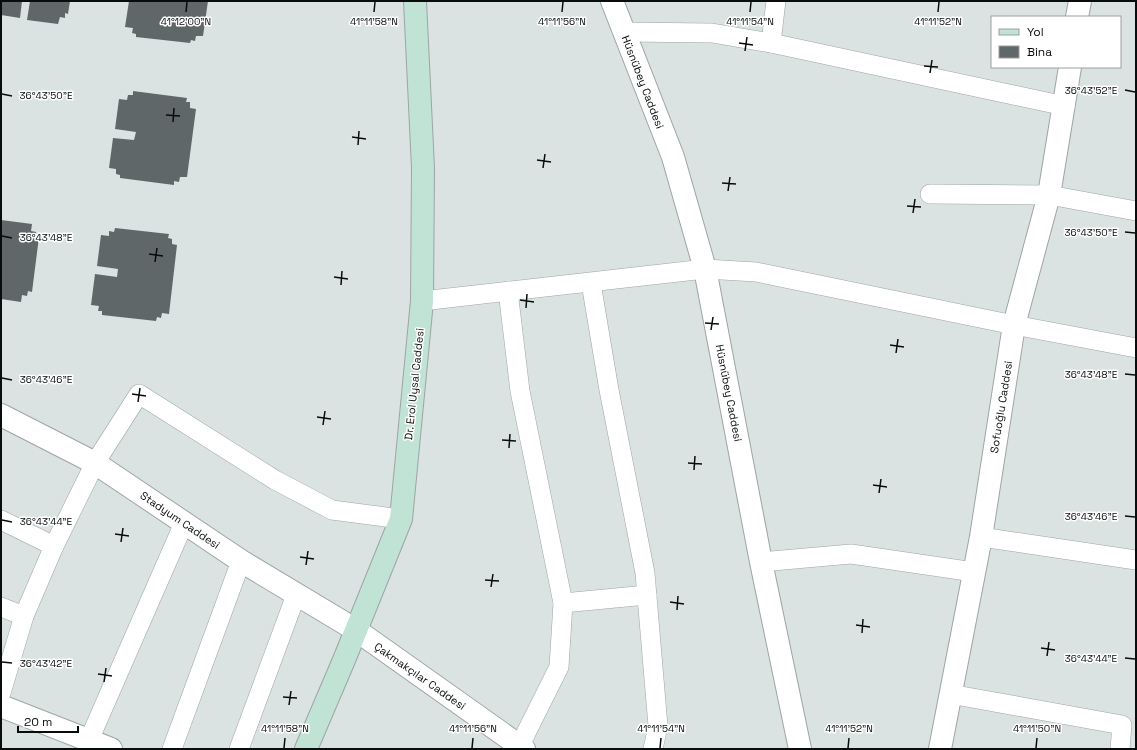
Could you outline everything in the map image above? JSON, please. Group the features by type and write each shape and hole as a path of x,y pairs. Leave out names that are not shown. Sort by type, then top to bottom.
{"main road":[{"name":"Dr. Erol Uysal Caddesi","path":"306,749 401,519 422,301 423,168 415,1"}],"street":[{"name":"Hüsnübey Caddesi","path":"612,1 673,157 705,269 761,562 800,749"},
{"path":"771,43 776,1"},
{"path":"1078,16 1080,1"},
{"path":"624,32 712,33 771,43 1065,106"},
{"name":"Sofuoğlu Caddesi","path":"940,749 981,537 1014,325 1050,195 1070,68"},
{"path":"930,194 1050,195 1136,211"},
{"path":"422,301 705,269 756,272 1014,325 1136,348"},
{"path":"591,283 609,390 645,573 658,726 653,749"},
{"path":"508,291 520,391 562,603 559,667 520,748"},
{"path":"1,693 24,616 54,546 95,463 139,394 275,480 332,510 401,519"},
{"name":"Stadyum Caddesi","path":"1,416 95,463 241,561 356,630"},
{"path":"1,520 54,546"},
{"path":"89,740 184,523"},
{"path":"981,537 1136,560"},
{"path":"761,562 851,554 974,572"},
{"path":"172,749 241,561"},
{"path":"238,749 296,595"},
{"path":"562,603 647,595"},
{"path":"1,607 24,616"},
{"name":"Çakmakçılar Caddesi","path":"356,630 520,748"},
{"path":"950,694 1122,725 1120,749"},
{"path":"1,706 112,749"}],"building":[{"path":"1,1 22,1 20,18 1,15"},
{"path":"30,1 70,1 68,14 65,13 65,18 60,17 58,24 27,20"},
{"path":"129,1 208,1 203,36 196,36 195,41 191,40 190,43 136,37 136,34 132,33 133,28 125,27"},
{"path":"133,91 187,98 186,102 190,102 190,108 196,109 187,177 180,177 179,182 174,181 174,185 120,178 120,175 116,174 116,169 109,168 113,138 134,140 136,132 115,129 119,99 127,100 128,95 133,95"},
{"path":"1,220 32,224 31,231 36,232 35,237 39,237 32,292 28,291 27,296 22,295 21,302 1,299"},
{"path":"115,228 169,234 168,238 172,239 172,244 177,245 169,314 162,313 161,318 157,317 156,321 102,315 102,311 98,311 99,306 91,305 95,274 117,277 118,269 97,266 101,235 109,236 109,231 114,232"}]}
